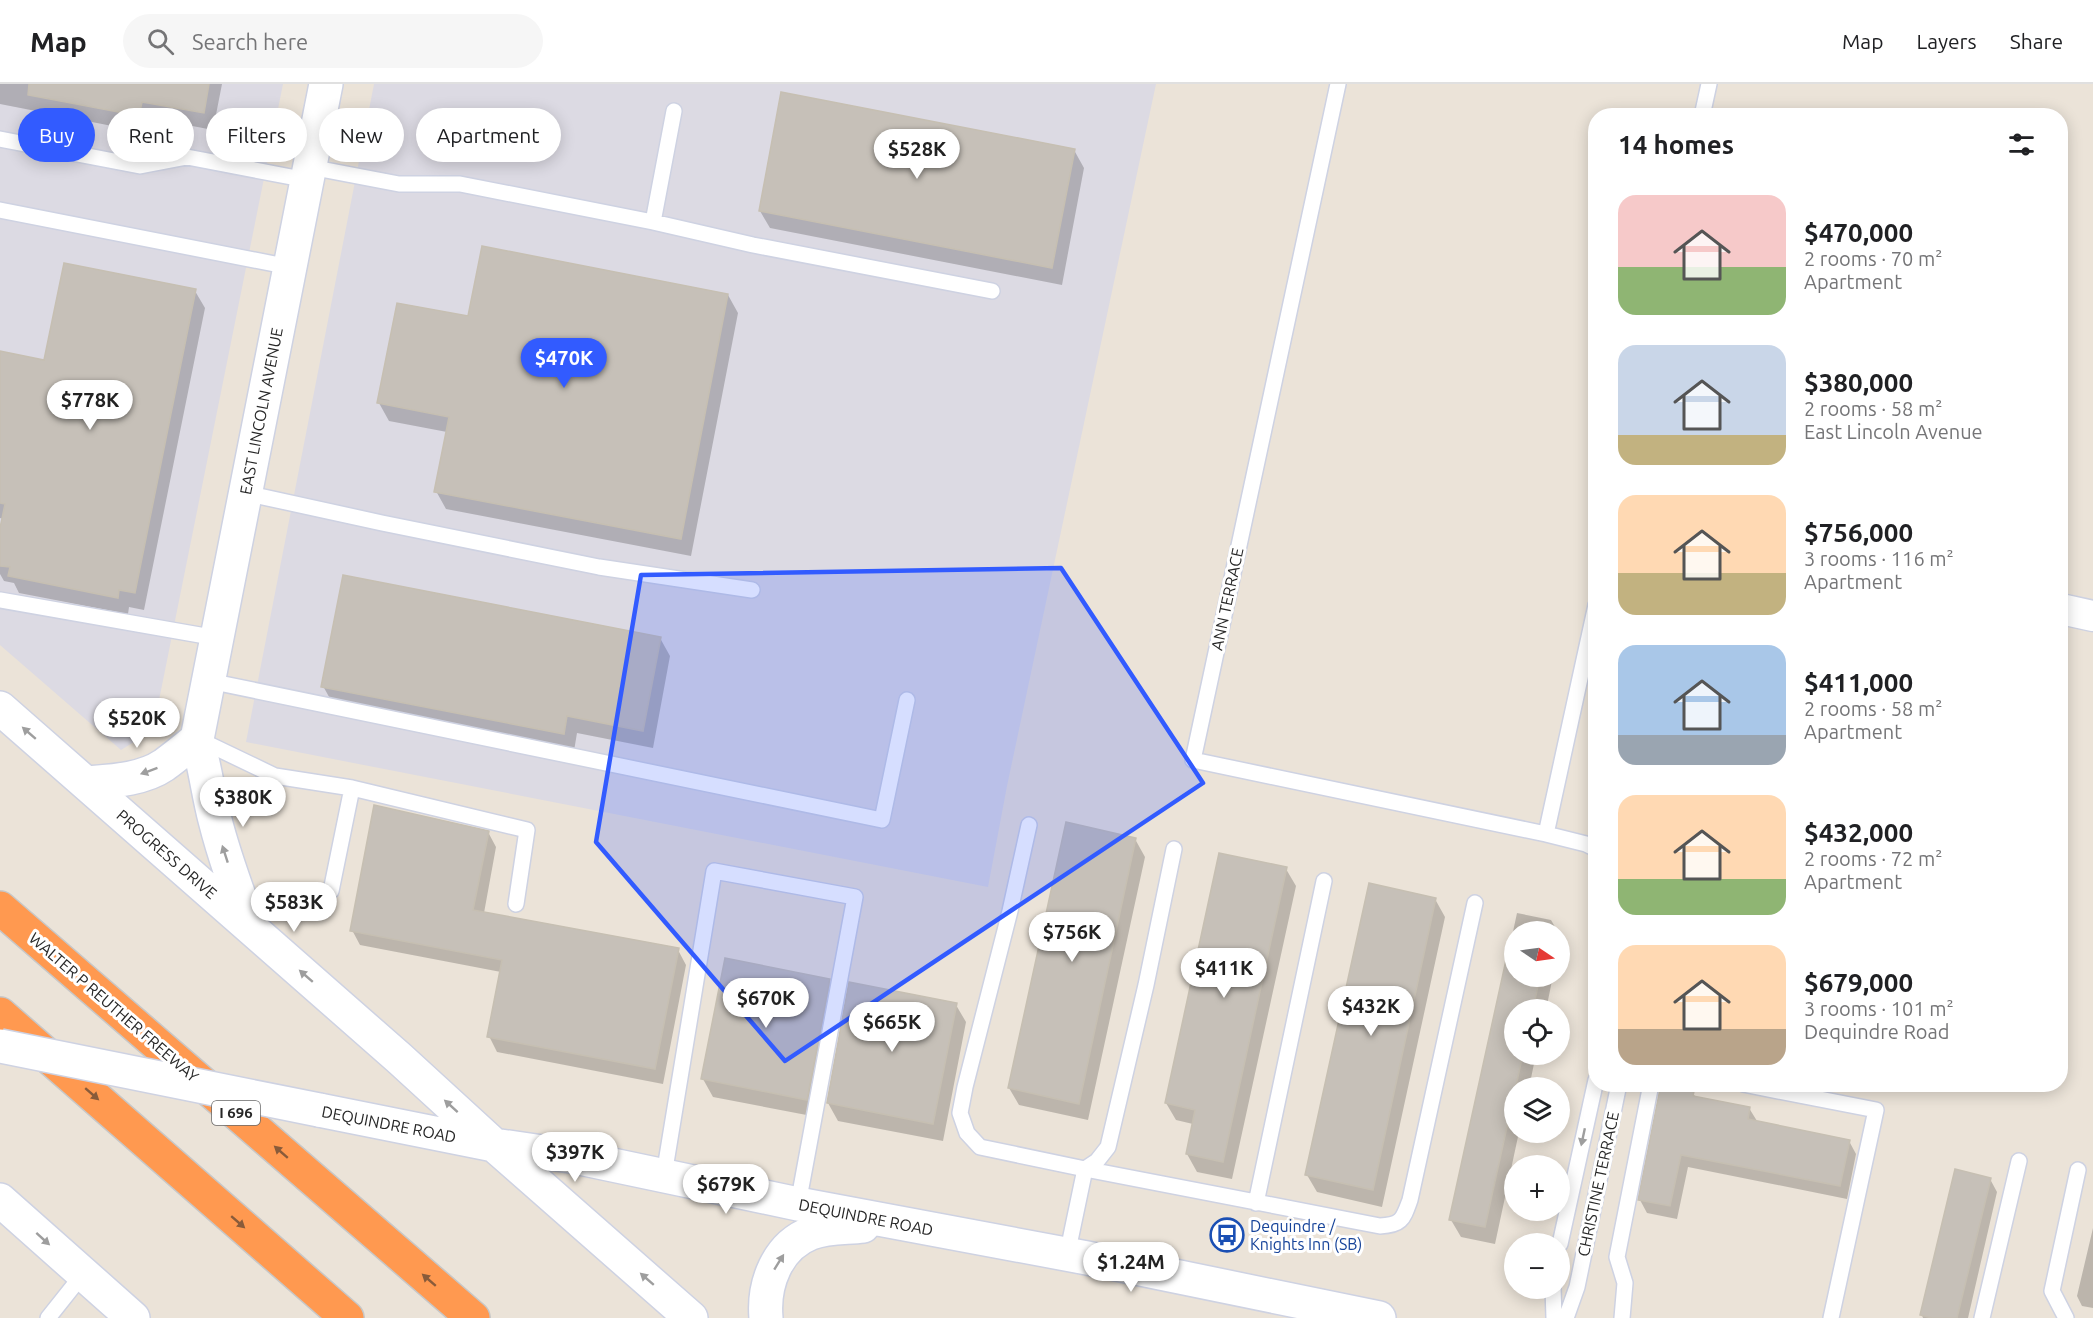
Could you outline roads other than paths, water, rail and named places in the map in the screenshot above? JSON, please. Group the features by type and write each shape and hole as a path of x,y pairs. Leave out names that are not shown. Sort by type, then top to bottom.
{"highway":[{"name":"WALTER P REUTHER FREEWAY","path":"0,908 473,1318"},
{"path":"0,1014 347,1318"}],"main road":[{"name":"EAST LINCOLN AVENUE","path":"251,929 220,841 208,790 206,768 197,739 326,84"},
{"name":"PROGRESS DRIVE","path":"0,708 691,1318"},
{"path":"86,783 117,781 162,767 197,739"},
{"name":"DEQUINDRE ROAD","path":"0,1046 495,1145 570,1156 798,1204 1067,1255 1363,1317"},
{"path":"0,1200 133,1318"},
{"path":"766,1318 765,1308 770,1277 786,1251 798,1240 813,1232 891,1222"}],"street":[{"path":"2068,611 2093,616"}],"lane":[{"name":"ANN TERRACE","path":"1338,84 1193,760 1546,834"},
{"path":"1704,108 1709,84"},
{"path":"653,222 674,111"},
{"path":"0,139 140,166 187,157 399,184 460,184 653,222 753,245 992,291"},
{"path":"0,210 290,267"},
{"path":"245,493 599,567 752,590"},
{"path":"0,600 217,638"},
{"path":"1588,642 1546,834 1588,845"},
{"path":"209,681 882,820 907,699"},
{"path":"197,739 275,776 352,788 527,830 516,904"},
{"path":"331,891 352,788"},
{"path":"1029,825 1010,911 965,1087 960,1113 967,1132 980,1146 1085,1169 1380,1226 1394,1225 1404,1218 1410,1200 1475,903"},
{"path":"1067,1255 1085,1169 1097,1161 1108,1147 1146,986 1174,849"},
{"path":"664,1175 714,871 855,897 798,1204"},
{"path":"1256,1203 1324,881"},
{"name":"CHRISTINE TERRACE","path":"1562,1233 1593,1092"},
{"name":"CHRISTINE TERRACE","path":"1566,1318 1577,1287 1617,1092"},
{"path":"1622,1318 1624,1283 1617,1257 1649,1092"},
{"path":"1784,1092 1876,1110 1831,1318"},
{"path":"1983,1318 2019,1161"},
{"path":"2067,1318 2052,1291 2079,1170"},
{"path":"48,1318 83,1274"},
{"path":"1553,1299 1554,1318"}],"place":[{"name":"Dequindre / Knights Inn (SB)","path":"1227,1235"}]}
